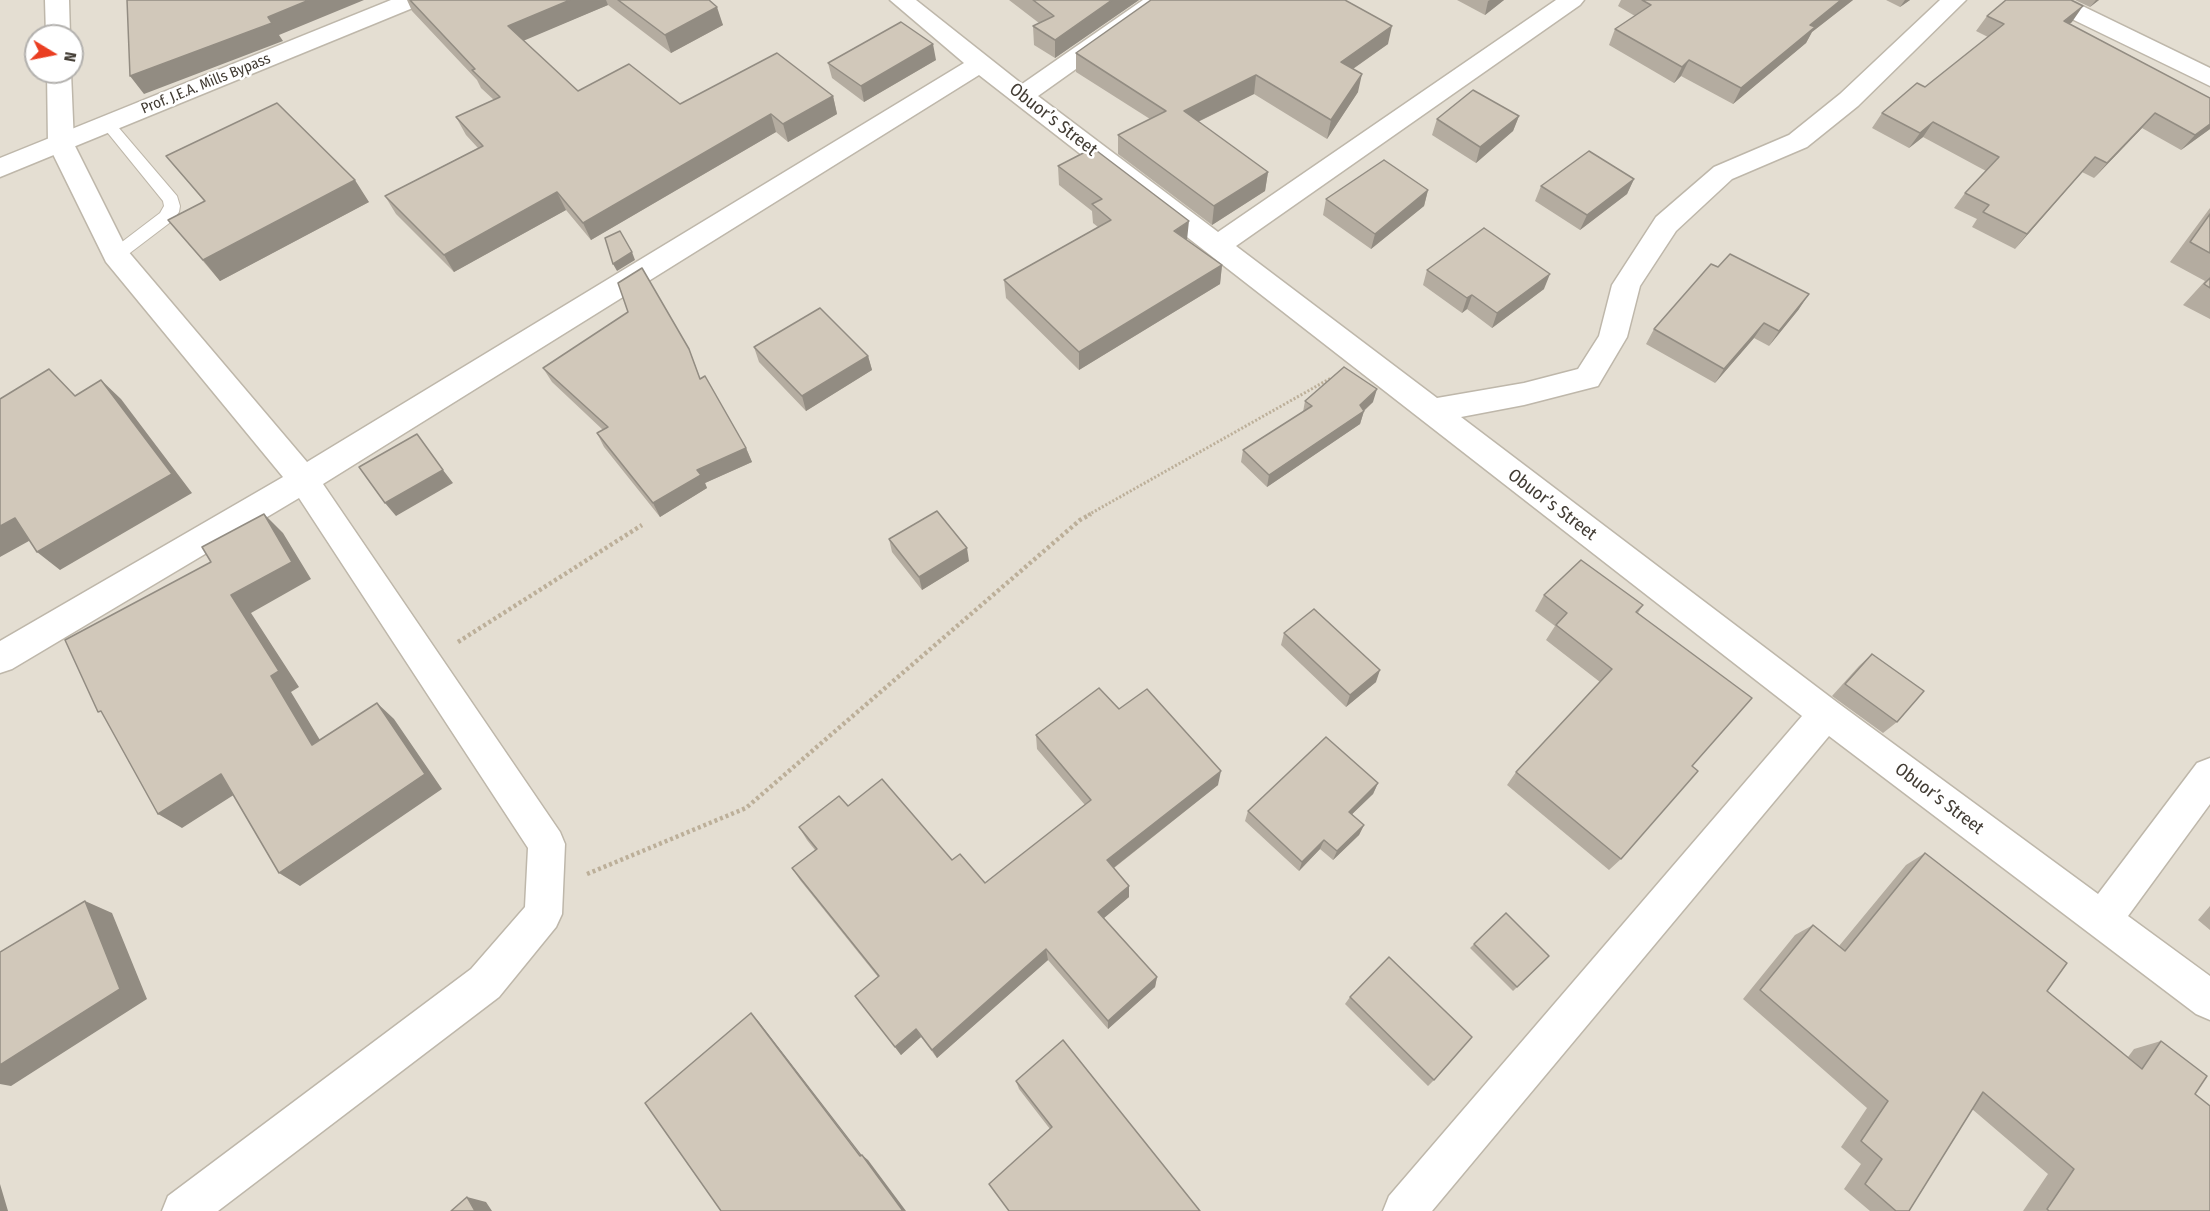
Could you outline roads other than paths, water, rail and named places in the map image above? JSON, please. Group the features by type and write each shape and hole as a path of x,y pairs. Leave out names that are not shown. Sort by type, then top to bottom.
{"street":[{"path":"57,0 58,24"},
{"name":"Prof. J.E.A. Mills Bypass","path":"0,168 412,0"},
{"name":"Obuor’s Street","path":"902,0 980,64 1363,360 1826,714 2210,1000"},
{"path":"1022,95 1158,0"},
{"path":"1217,246 1572,0"},
{"path":"1430,411 1524,394 1588,378 1613,337 1626,285 1666,224 1722,173 1798,141 1849,100 1954,0"},
{"path":"2052,0 2210,78"},
{"path":"0,658 304,480 980,64"},
{"path":"59,84 61,144 116,255 304,480 547,844 543,914 485,983 183,1211"},
{"path":"1404,1211 1826,714"},
{"path":"2102,920 2210,775"}],"lane":[{"path":"108,124 171,200 172,206 171,212 166,217 116,255"}]}
